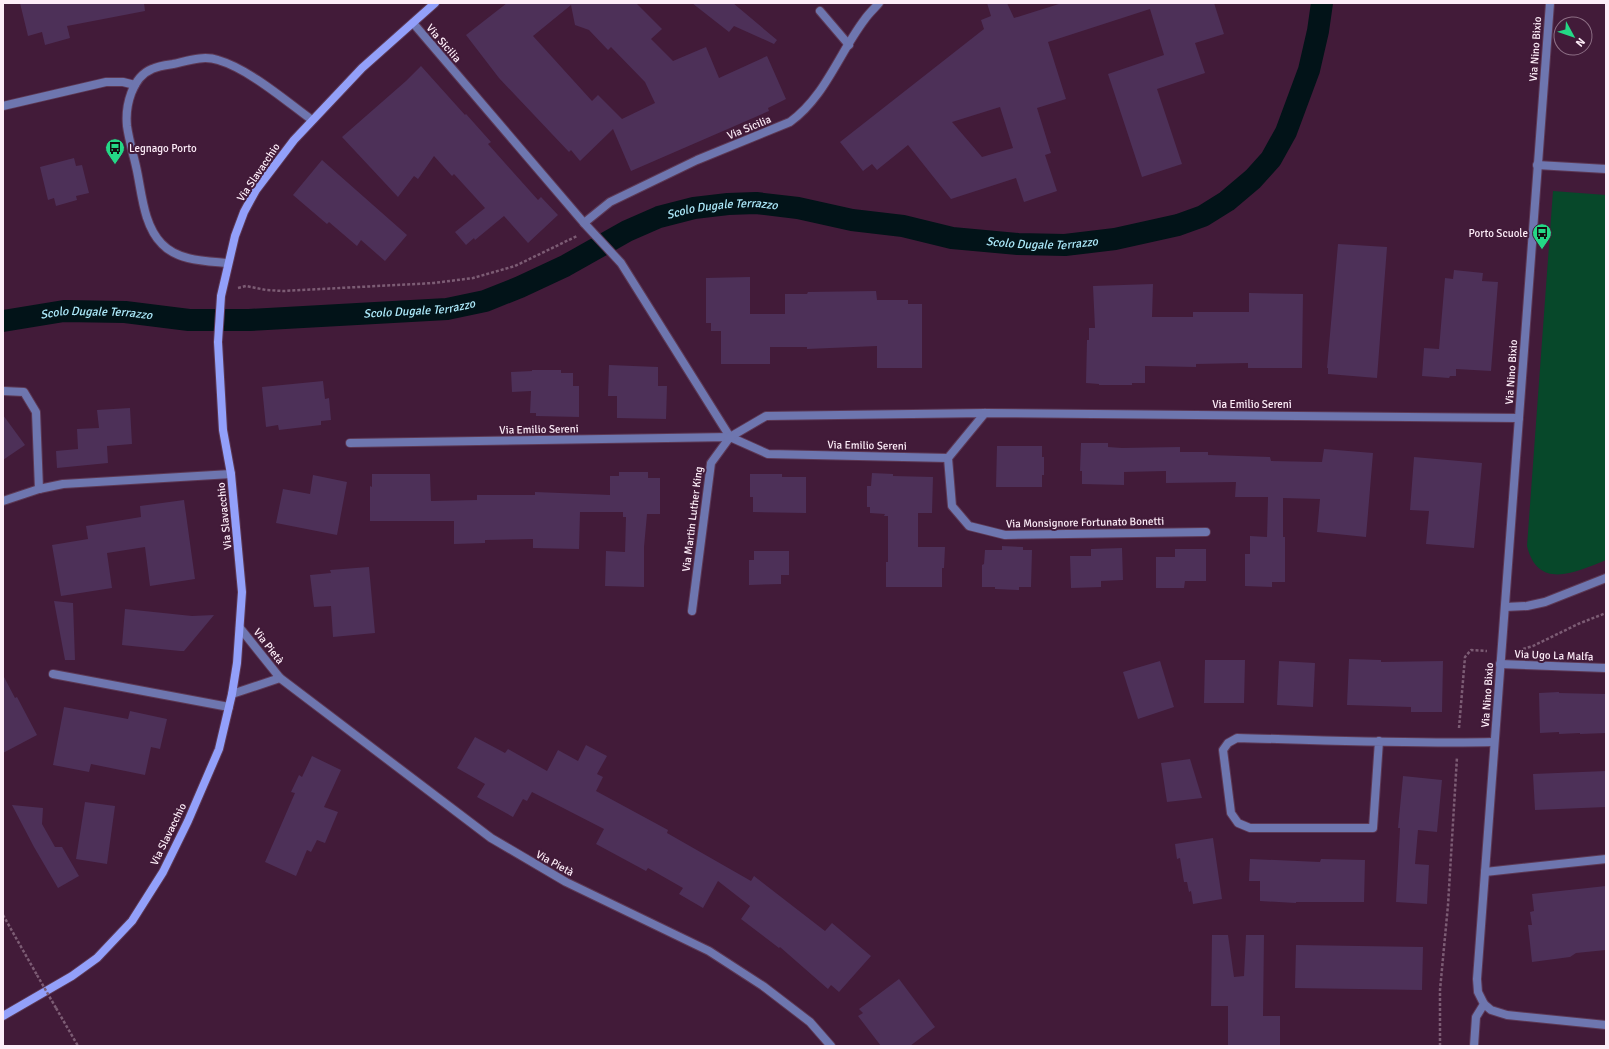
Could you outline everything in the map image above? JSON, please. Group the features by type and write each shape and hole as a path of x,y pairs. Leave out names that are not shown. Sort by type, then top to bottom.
{"street":[{"name":"Via Slavacchio","path":"3,1016 72,976 97,958 132,921 163,872 188,821 219,748 232,694 237,664 242,592 230,474 223,430 218,342 221,296 235,236 244,212 256,190 290,145 312,120 362,68 435,3"},
{"name":"Via Sicilia","path":"589,228 610,202 697,160 790,122 810,106 865,19 880,3"},
{"name":"Via Nino Bixio","path":"1484,1004 1478,992 1477,979 1550,3"},
{"path":"820,11 849,45"},
{"name":"Via Sicilia","path":"413,23 589,228 621,263 730,437"},
{"path":"228,264 186,258 173,253 162,244 152,230 145,212 127,125 130,94 135,85 141,76 152,69 196,59 216,59 234,66 265,86 312,120"},
{"path":"3,106 106,82 123,82 135,85"},
{"path":"1538,165 1606,169"},
{"path":"3,391 24,392 36,412 39,489"},
{"path":"948,458 985,413"},
{"name":"Via Emilio Sereni","path":"730,437 766,416 985,413 1519,418"},
{"name":"Via Emilio Sereni","path":"350,443 730,437 768,454 948,458"},
{"name":"Via Martin Luther King","path":"692,611 711,463 730,437"},
{"name":"Via Monsignore Fortunato Bonetti","path":"948,458 952,506 969,526 1005,535 1206,532"},
{"path":"3,501 39,489 63,484 230,474"},
{"path":"1505,607 1527,606 1544,602 1606,578"},
{"name":"Via Pietà","path":"240,628 280,678 382,757 491,838 566,882 708,951 763,986 810,1022 831,1046"},
{"name":"Via Ugo La Malfa","path":"1500,664 1606,668"},
{"path":"53,674 229,708"},
{"name":"Via Pietà","path":"232,694 280,678"},
{"name":"Via Nino Bixio","path":"1379,741 1373,828 1250,828 1238,823 1231,813 1223,750 1228,742 1237,738 1379,741 1458,743 1494,742"},
{"path":"1485,872 1606,859"},
{"path":"1474,1046 1476,1017 1484,1004 1491,1010 1507,1015 1606,1025"}],"path":[{"path":"233,290 246,286 266,290 282,291 434,283 473,278 515,266 589,228"},
{"path":"1519,650 1533,646 1578,624 1606,613"},
{"path":"1458,735 1465,657 1471,650 1488,651"},
{"path":"1440,1046 1440,990 1448,905 1457,758"},
{"path":"3,915 78,1046"}],"green space":[{"path":"1553,191 1606,195 1606,560 1571,573 1559,574 1549,573 1540,569 1532,560 1527,546"}],"building":[{"path":"20,3 144,3 145,11 67,26 70,38 45,45 42,32 28,36"},
{"path":"507,3 636,3 662,29 651,39 673,61 706,47 719,78 767,56 786,99 768,108 769,111 631,171 613,129 580,161 571,150 569,152 499,78 466,35","holes":["571,5 575,25 589,30 608,50 611,47 645,82 655,103 622,119 598,95 592,101 533,36"]},
{"path":"692,3 733,3 777,40 774,44 734,26 729,32"},
{"path":"987,3 1007,3 1014,18 1062,3 1214,3 1224,34 1195,43 1205,73 1157,89 1182,164 1142,177 1108,74 1164,55 1150,9 1048,42 1066,99 1037,108 1051,153 1045,155 1057,191 1024,202 1016,178 951,199 908,145 877,170 872,164 863,171 840,142 984,29 981,20 991,16","holes":["1000,107 1013,148 982,157 952,122"]},
{"path":"421,66 491,142 488,144 538,200 541,197 558,215 528,243 504,216 475,240 474,238 466,245 455,232 485,208 454,174 452,176 434,156 418,179 414,176 398,197 342,137"},
{"path":"74,158 76,166 82,165 89,193 76,196 77,200 56,206 54,198 48,200 40,167"},
{"path":"322,160 407,235 385,261 361,240 357,246 329,222 327,224 293,195"},
{"path":"1338,244 1387,247 1377,378 1328,374 1327,368"},
{"path":"1454,270 1483,273 1482,281 1498,282 1491,371 1456,369 1456,376 1450,376 1449,378 1422,376 1424,348 1439,349 1445,278 1453,279"},
{"path":"750,277 750,314 785,314 785,294 807,294 808,292 876,291 877,300 908,300 908,304 922,304 922,368 877,368 877,346 807,349 807,347 770,347 770,364 721,364 721,331 711,331 711,323 706,323 706,278"},
{"path":"1153,284 1152,317 1193,317 1193,312 1249,312 1249,293 1303,294 1302,368 1248,368 1248,363 1196,364 1196,367 1145,366 1145,383 1132,383 1132,385 1099,385 1086,383 1087,340 1089,340 1089,328 1095,328 1093,286"},
{"path":"609,365 658,367 658,386 667,386 666,419 617,418 617,396 608,396"},
{"path":"561,370 561,373 573,373 573,386 579,386 579,417 536,416 536,413 530,413 531,391 512,392 511,372"},
{"path":"323,381 325,399 329,398 331,420 321,421 321,425 279,430 278,425 266,427 262,387"},
{"path":"130,408 132,444 107,446 108,463 57,468 56,451 78,449 77,429 99,428 97,410"},
{"path":"3,415 25,445 3,460"},
{"path":"1081,443 1108,443 1108,447 1122,448 1180,447 1180,452 1208,452 1208,455 1270,457 1271,461 1322,462 1324,449 1373,453 1366,537 1317,532 1320,499 1283,498 1285,582 1272,582 1272,587 1245,586 1245,554 1250,554 1250,536 1267,537 1268,497 1235,497 1236,482 1166,483 1166,471 1124,472 1124,485 1082,484 1082,471 1080,471"},
{"path":"997,446 1042,446 1042,457 1044,457 1044,475 1042,475 1042,487 996,487"},
{"path":"1414,457 1482,463 1474,548 1426,544 1429,511 1410,510"},
{"path":"619,472 648,472 648,478 660,478 660,514 647,514 644,547 644,587 605,586 606,551 625,552 626,517 623,517 623,512 580,512 579,549 533,548 533,539 485,540 485,543 454,544 454,521 370,521 370,486 372,487 372,474 430,474 431,501 477,500 477,495 535,495 535,492 610,495 610,476 619,476"},
{"path":"872,473 893,474 893,476 933,477 932,513 918,513 918,547 945,547 944,568 942,568 942,587 886,587 886,562 888,562 888,516 884,516 885,514 870,513 870,507 867,507 867,486 871,486"},
{"path":"750,474 782,474 782,477 806,477 806,513 753,512 753,497 750,497"},
{"path":"313,475 347,482 337,535 276,523 283,489 310,494"},
{"path":"184,500 195,579 150,586 145,547 107,553 112,588 61,596 52,545 88,539 86,526 141,517 140,506"},
{"path":"1002,546 1023,547 1023,550 1032,550 1031,587 1019,587 1019,590 982,587 982,565 984,564 985,550 1002,550"},
{"path":"1122,548 1123,580 1101,581 1101,587 1071,588 1070,556 1091,556 1091,549"},
{"path":"1175,549 1206,549 1206,581 1185,581 1184,588 1156,588 1156,557 1175,557"},
{"path":"754,551 789,551 789,575 781,575 781,584 749,585 749,560 754,560"},
{"path":"369,567 375,633 333,637 331,606 314,607 310,575 331,573 330,570"},
{"path":"54,601 73,603 75,660 65,660"},
{"path":"125,609 192,616 214,615 184,651 180,651 122,645"},
{"path":"1349,659 1381,660 1381,662 1443,661 1442,712 1411,712 1411,707 1347,705"},
{"path":"1205,660 1245,660 1244,703 1204,703"},
{"path":"1160,661 1174,707 1138,719 1123,672"},
{"path":"1279,661 1315,663 1313,707 1277,705"},
{"path":"3,675 15,698 17,697 37,735 3,753"},
{"path":"1559,692 1606,694 1606,733 1540,733 1539,693"},
{"path":"64,707 128,719 130,711 167,719 160,749 151,747 145,775 91,764 89,772 53,765"},
{"path":"475,737 505,753 508,749 547,771 558,750 578,761 586,745 607,756 597,774 603,777 596,791 668,830 667,833 751,881 754,876 825,931 832,923 871,956 839,992 831,985 828,989 780,947 779,948 741,919 750,906 718,881 703,908 679,894 683,888 648,868 646,871 596,844 604,829 532,792 527,801 523,799 513,817 477,797 485,784 457,768"},
{"path":"312,756 341,770 324,807 338,812 325,843 317,840 311,852 307,850 296,876 265,862 295,793 291,792 299,775 302,777"},
{"path":"1190,759 1202,798 1167,802 1161,763"},
{"path":"1606,771 1606,807 1535,810 1533,774"},
{"path":"1403,776 1442,780 1437,832 1418,830 1415,864 1429,865 1427,904 1396,902 1400,828 1398,828"},
{"path":"85,802 115,806 107,864 76,859"},
{"path":"12,805 43,808 42,824 55,847 62,847 79,876 58,888"},
{"path":"1213,838 1222,899 1193,904 1191,891 1189,892 1187,882 1184,882 1180,858 1177,859 1175,844"},
{"path":"1250,859 1320,862 1321,859 1365,860 1364,902 1296,903 1260,901 1260,881 1249,881"},
{"path":"1606,886 1606,950 1576,953 1570,957 1532,962 1528,925 1532,925 1530,912 1534,911 1532,894"},
{"path":"1212,935 1228,935 1234,977 1244,976 1246,935 1264,935 1263,1016 1280,1016 1280,1046 1228,1046 1228,1006 1211,1006"},
{"path":"1296,945 1423,947 1422,990 1295,988"},
{"path":"899,979 935,1027 910,1046 881,1046 858,1016 863,1013 859,1009"}],"waterway":[{"name":"Scolo Dugale Terrazzo","path":"3,321 64,311 125,312 189,320 249,320 447,309 485,301 520,287 565,266 627,231 659,217 694,208 728,204 756,203 798,208 852,220 903,226 952,238 1018,244 1065,245 1115,239 1178,225 1203,216 1227,201 1253,179 1271,159 1286,132 1309,70 1318,31 1322,3"}],"place":[{"name":"Legnago Porto","path":"115,165"},
{"name":"Porto Scuole","path":"1542,250"}]}
